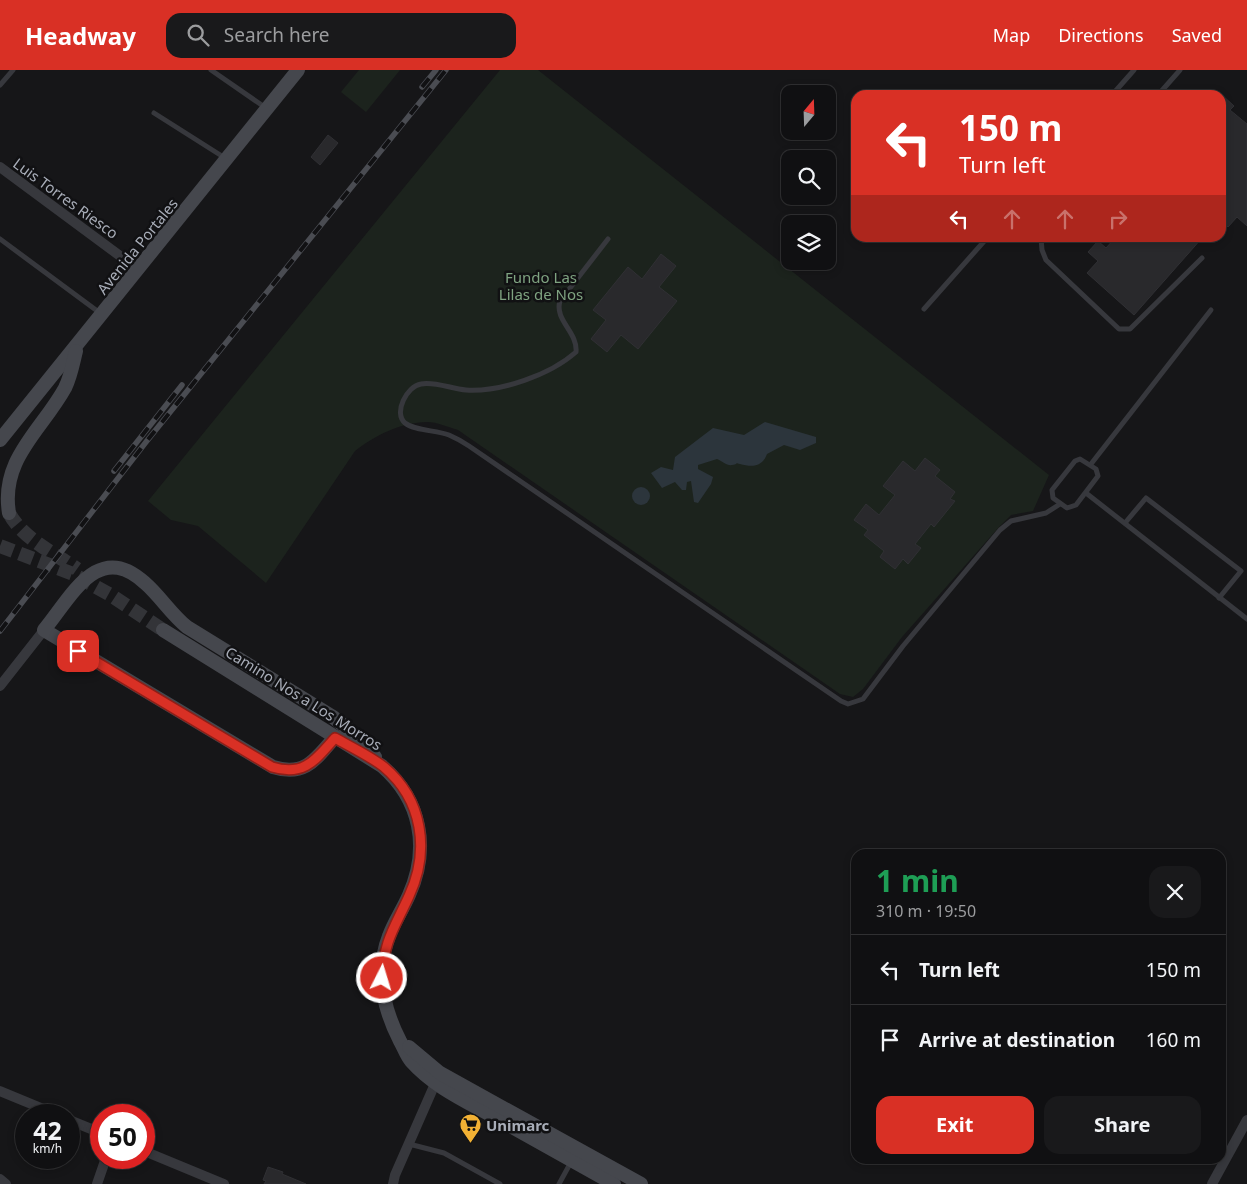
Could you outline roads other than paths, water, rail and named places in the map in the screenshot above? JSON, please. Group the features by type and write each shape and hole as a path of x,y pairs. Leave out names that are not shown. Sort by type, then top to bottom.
{"main road":[{"name":"Avenida Portales","path":"1,437 103,315 298,70"},
{"path":"9,513 6,484 10,466 64,388 78,345"},
{"path":"335,738 318,757 304,767 291,770 272,767 44,630 90,574 106,566 120,567 128,570 145,583 175,617 187,627 333,717 360,739 382,766"},
{"name":"Camino Nos a Los Morros","path":"163,630 382,766 396,779 409,798 421,834 421,857 414,883 389,934 382,962 383,994 388,1016 398,1036 437,1078 614,1184"},
{"name":"Camino Nos a Los Morros","path":"437,1078 641,1184"}],"street":[{"name":"Luis Torres Riesco","path":"0,167 139,270"},
{"path":"0,686 44,630"},
{"path":"393,1184 395,1175 437,1078"},
{"path":"0,1091 31,1104"},
{"path":"1226,1158 1247,1120"},
{"path":"155,1156 224,1184"},
{"path":"1212,1184 1223,1164"},
{"path":"97,1184 102,1169"},
{"path":"0,1178 6,1184"}],"lane":[{"path":"0,86 13,70"},
{"path":"211,70 268,108"},
{"path":"1116,90 1134,70"},
{"path":"1162,90 1180,70"},
{"path":"154,113 227,159"},
{"path":"0,239 103,315"},
{"path":"608,240 560,301 559,314 577,342 576,352 571,357 547,372 498,388 467,390 421,384 409,389 404,396 401,416 404,422 411,426 449,435 469,446 841,702 848,704 863,699 903,646 1000,530 1017,519 1046,513 1060,504"},
{"path":"924,309 983,242"},
{"path":"1041,242 1046,260 1120,329 1125,330 1130,329 1202,258"},
{"path":"1091,464 1210,310"},
{"path":"1082,459 1091,464 1097,470 1098,476 1086,492 1072,508 1067,508 1060,504 1052,496 1054,488 1076,460 1082,459"},
{"path":"1086,492 1247,619"},
{"path":"1125,522 1146,498 1240,571 1219,598"},
{"path":"409,1144 444,1153 500,1184"},
{"path":"559,1184 572,1160"}],"tunnel":[{"path":"9,513 30,538 77,569"},
{"path":"0,546 73,574 109,594 163,630"}],"railway":[{"path":"422,87 436,70"},
{"path":"0,631 146,442 446,70"},
{"path":"114,471 182,385"}],"place":[{"name":"Unimarc","path":"470,1144"}],"park label":[{"name":"Fundo Las Lilas de Nos","path":"541,286"}]}
